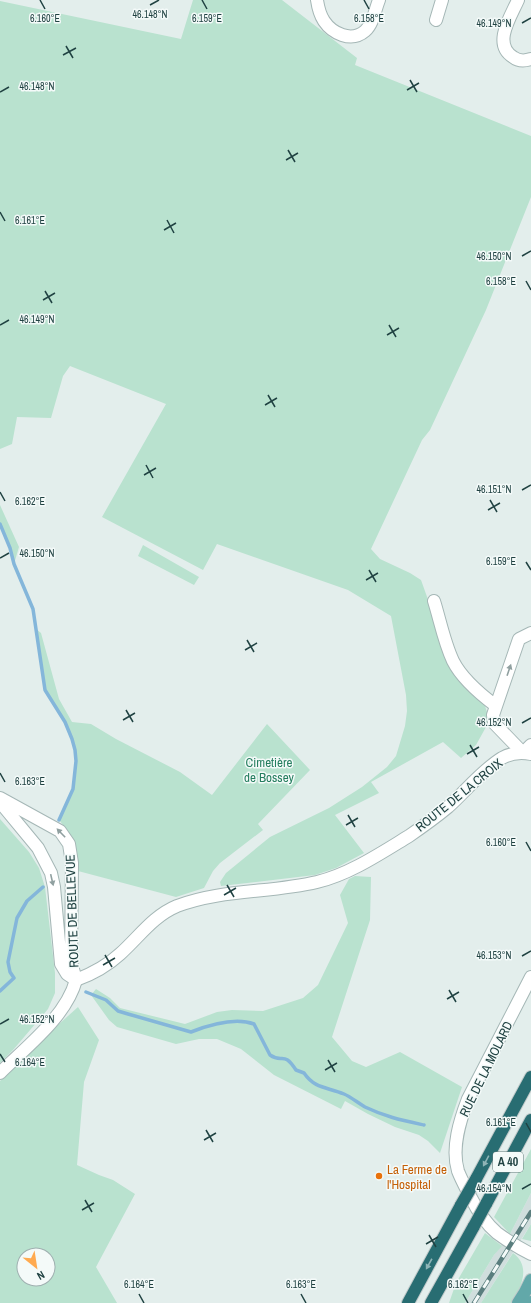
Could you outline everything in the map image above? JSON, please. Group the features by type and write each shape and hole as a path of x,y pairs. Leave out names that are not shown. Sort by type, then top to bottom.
{"highway":[{"name":"A 40","path":"408,1303 531,1077"},
{"name":"A 40","path":"431,1303 531,1120"}],"main road":[{"path":"518,1303 531,1280"}],"street":[{"path":"317,0 319,11 326,23 337,33 351,36 360,34 366,30 379,0"},
{"path":"436,20 442,0"},
{"path":"518,0 504,35 503,42 506,50 512,57 520,60 531,59"},
{"path":"434,601 450,653 457,667 480,694 496,706"},
{"path":"528,750 494,722 493,716 520,639 531,633"},
{"name":"ROUTE DE LA CROIX","path":"76,980 90,975 107,964 120,954 157,917 177,906 216,895 315,882 348,870 410,835 427,823 448,807 478,778 502,758 528,750"},
{"name":"ROUTE DE BELLEVUE","path":"0,798 60,831 69,844 72,863 71,962 76,980"},
{"name":"ROUTE DE BELLEVUE","path":"0,802 38,848 46,862 54,887 61,964 67,974 76,980"},
{"name":"RUE DE LA MOLARD","path":"531,977 468,1099 459,1126 456,1155 459,1172 475,1206 483,1218 497,1233 531,1254"},
{"path":"0,1072 48,1025 62,1009 71,994 76,980"}],"shaded area":[{"path":"531,1193 531,1224 481,1303 465,1303 494,1255 510,1234"}],"green space":[{"path":"193,0 282,0 357,58 355,65 531,136 531,197 486,310 430,430 422,440 371,549 380,559 410,573 421,580 431,608 470,690 485,706 488,715 486,727 476,745 461,758 443,742 371,782 379,793 335,815 364,853 336,868 315,875 221,886 220,882 226,873 270,837 329,808 362,787 387,767 396,756 405,726 407,711 406,695 391,616 348,590 217,544 203,570 102,517 166,404 70,366 63,376 51,418 17,417 12,444 0,449 0,1 181,39"},
{"path":"0,505 19,547 14,564 10,548 0,524"},
{"path":"143,545 199,577 194,585 138,556"},
{"name":"Cimetière de Bossey","path":"36,629 41,633 59,699 72,722 91,724 116,739 180,772 212,795 267,724 310,770 258,824 263,830 220,863 213,871 204,888 176,897 78,871 77,856 74,844 68,832 59,820 73,789 76,761 75,750 65,722 45,690"},
{"path":"0,819 29,852 39,868 45,887 55,973 55,993 48,1009 0,1063"},
{"path":"355,876 371,877 370,920 332,1037 352,1061 366,1067 400,1052 462,1087 440,1153 428,1141 419,1135 395,1127 345,1101 341,1109 274,1075 241,1049 217,1039 199,1039 176,1044 117,1027 109,1020 91,995 96,989 110,998 120,1008 185,1024 217,1012 232,1010 263,1011 303,998 318,985 348,923 340,895 349,879"},
{"path":"78,1007 99,1040 84,1082 77,1165 113,1180 135,1194 96,1267 117,1303 0,1303 0,1081"},
{"path":"531,1149 531,1193 510,1234 494,1217"},
{"path":"531,1224 531,1241 522,1239"},
{"path":"485,1233 502,1246 494,1255 465,1303 449,1303 456,1283"},
{"path":"513,1253 519,1258 523,1270 521,1284 515,1297 511,1303 481,1303"}],"waterway":[{"path":"0,524 10,548 14,564 33,609 45,690 65,722 75,750 76,761 73,789 59,820"},
{"path":"0,991 14,978 10,972 8,962 17,918 27,901 43,887"},
{"path":"86,992 106,1000 118,1011 191,1032 222,1023 239,1021 254,1024 270,1055 288,1060 296,1070 304,1073 317,1085 344,1094 365,1107 380,1113 401,1120 424,1125"}],"railway":[{"path":"474,1303 531,1212"}],"place":[{"name":"La Ferme de l'Hospital","path":"379,1176"}]}
